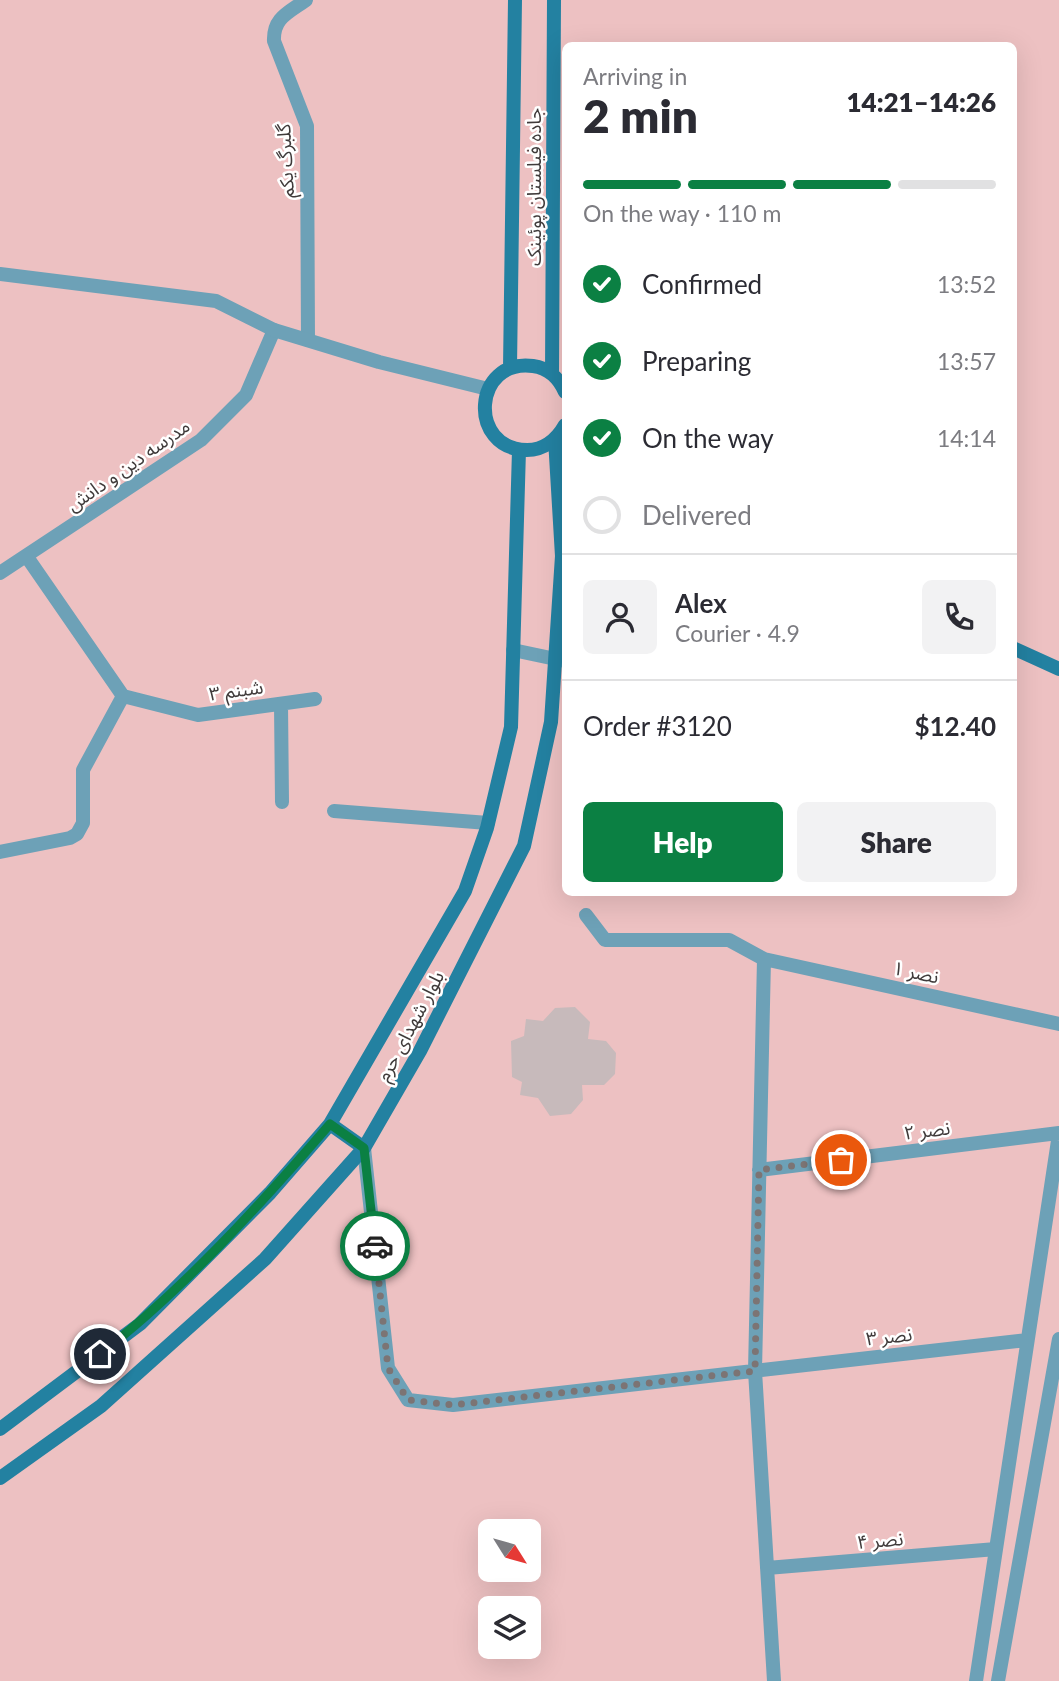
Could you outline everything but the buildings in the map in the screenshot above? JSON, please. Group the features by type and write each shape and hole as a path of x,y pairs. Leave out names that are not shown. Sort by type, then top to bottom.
{"main road":[{"name":"جاده فیلستان پوئینک","path":"510,368 515,0"},
{"name":"جاده فیلستان پوئینک","path":"552,373 554,0"},
{"path":"562,388 552,373 532,366 510,368 493,380 484,404 485,419 492,434 504,444 519,450 544,446 555,439 562,429"},
{"name":"بلوار شهدای حرم","path":"0,1478 102,1406 255,1268 364,1148 420,1051 524,846 551,722 560,660 562,556 555,439"},
{"name":"بلوار شهدای حرم","path":"0,1429 139,1324 270,1194 330,1124 465,891 488,823 510,727 519,450"},
{"path":"1017,650 1059,670"},
{"path":"330,1124 364,1148"}],"street":[{"name":"گلبرگ یکم","path":"306,0 282,17 274,28 274,41 307,126 308,340"},
{"path":"0,274 216,302 274,330 379,362 488,389"},
{"name":"مدرسه دین و دانش","path":"0,573 201,440 246,395 274,330"},
{"path":"0,852 70,838 77,834 83,823 83,769 122,696 27,557"},
{"path":"513,650 560,660"},
{"name":"شبنم ۳","path":"122,696 198,715 315,699"},
{"path":"281,704 282,802"},
{"path":"334,811 488,823"},
{"name":"نصر ۱","path":"586,915 605,940 729,940 764,959 1059,1024"},
{"path":"764,959 755,1371 774,1681"},
{"path":"976,1681 1059,1134"},
{"name":"نصر ۲","path":"759,1170 1059,1134"},
{"name":"نصر ۳","path":"364,1148 388,1368 408,1400 453,1405 1027,1340"},
{"path":"998,1681 1059,1339"},
{"name":"نصر ۴","path":"767,1569 996,1549"}],"shaded area":[{"path":"0,0 1059,0 1059,1681 0,1681"}],"way so far":[{"path":"375,1246 388,1368 408,1400 453,1405 755,1371 759,1170 841,1160"}],"route":[{"path":"100,1354 139,1324 270,1194 330,1124 364,1148 375,1246"}]}
